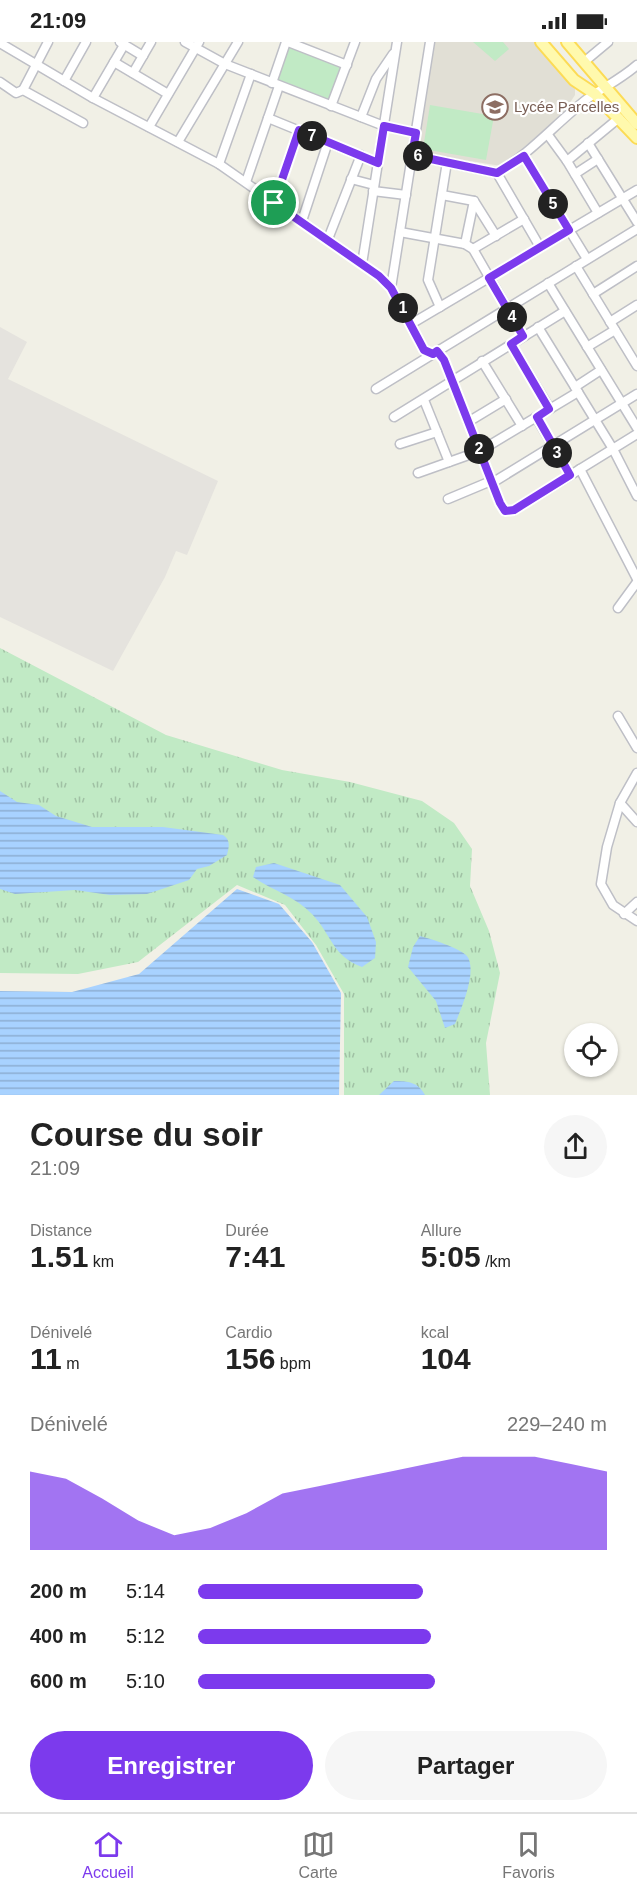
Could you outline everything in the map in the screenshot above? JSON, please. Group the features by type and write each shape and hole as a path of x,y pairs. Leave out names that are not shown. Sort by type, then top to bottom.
{"main road":[{"path":"541,42 581,87 595,94 637,138"},
{"path":"567,42 636,121"}],"street":[{"path":"0,42 93,98 219,164 328,239 391,288 424,350 435,352 444,360 503,508 510,512 637,434"},
{"path":"0,82 16,93 23,90 48,42"},
{"path":"64,81 86,42"},
{"path":"133,74 151,42"},
{"path":"185,42 197,45 225,64 331,106 384,126 416,133"},
{"path":"178,142 238,42"},
{"path":"246,183 268,118 287,42 347,65"},
{"path":"316,53 320,42"},
{"path":"331,106 356,42"},
{"path":"391,288 430,42"},
{"path":"584,62 608,42"},
{"path":"93,98 122,43 143,56"},
{"path":"149,126 197,45"},
{"path":"361,117 376,79 396,47"},
{"path":"362,264 396,47"},
{"path":"114,62 168,94"},
{"path":"412,155 497,173 524,156 595,94 637,65"},
{"path":"219,164 251,74"},
{"path":"23,90 83,123"},
{"path":"268,118 378,163"},
{"path":"567,161 619,118"},
{"path":"274,203 299,130"},
{"path":"548,135 567,161 598,213"},
{"path":"302,221 328,142"},
{"path":"588,143 637,222"},
{"path":"328,239 360,155"},
{"path":"524,156 587,260"},
{"path":"575,174 598,159"},
{"path":"440,307 428,282 447,162"},
{"path":"497,173 540,247"},
{"path":"351,179 374,188 406,195"},
{"path":"411,324 637,189"},
{"path":"442,195 474,201 496,236"},
{"path":"465,243 474,201"},
{"path":"473,249 524,219"},
{"path":"376,389 637,229"},
{"path":"400,232 465,243 473,249 523,336"},
{"path":"576,266 637,366"},
{"path":"593,294 637,266"},
{"path":"548,284 637,428"},
{"path":"610,322 637,305"},
{"path":"394,417 565,311"},
{"path":"538,327 613,449 637,496"},
{"path":"587,347 615,330"},
{"path":"511,344 549,409"},
{"path":"482,361 522,426"},
{"path":"418,473 480,451 537,417 602,370"},
{"path":"448,499 491,482 637,394"},
{"path":"468,422 506,399"},
{"path":"424,400 449,462"},
{"path":"537,417 570,475"},
{"path":"400,444 436,432"},
{"path":"580,470 637,580 618,608"},
{"path":"618,716 637,748"},
{"path":"637,773 620,803 604,862 602,884 614,905 637,921"},
{"path":"620,803 637,822"},
{"path":"624,914 637,902"}],"shaded area":[{"name":"Lycée Parcelles","path":"435,42 534,42 575,89 575,95 562,115 501,166 421,153 417,150"},
{"path":"0,327 27,342 8,379 218,481 187,555 176,551 165,577 113,671 0,617"}],"green space":[{"path":"473,42 503,42 509,49 495,61"},
{"path":"288,45 343,66 329,102 275,81"},
{"path":"430,105 494,116 486,160 423,149"},
{"path":"0,648 166,735 282,770 350,782 422,801 454,823 472,849 470,886 489,931 500,973 486,1043 490,1095 344,1095 344,994 316,945 285,905 237,885 138,962 78,974 0,973"}],"water":[{"path":"0,791 17,802 39,805 56,816 92,827 163,827 223,835 229,846 227,855 209,866 197,869 189,880 147,894 110,895 75,890 15,894 0,889"},
{"path":"274,863 340,885 367,917 376,942 375,958 362,967 344,957 306,908 253,877 256,867"},
{"path":"237,889 279,904 312,942 341,993 339,1095 0,1095 0,991 72,992 139,974"},
{"path":"420,936 458,950 467,956 470,963 470,980 461,1009 455,1024 445,1028 436,1001 408,967 413,947"},
{"path":"394,1081 412,1083 419,1087 425,1095 379,1095"}],"place":[{"name":"Lycée Parcelles","path":"495,107"}],"route":[{"path":"384,126 416,133 412,155 476,170 497,173 524,156 569,230 489,278 523,336 511,344 549,409 537,417 570,475 510,512 503,508 441,354 437,351 433,354 424,350 391,288 379,276 274,203 299,130 378,163 384,126"}]}
